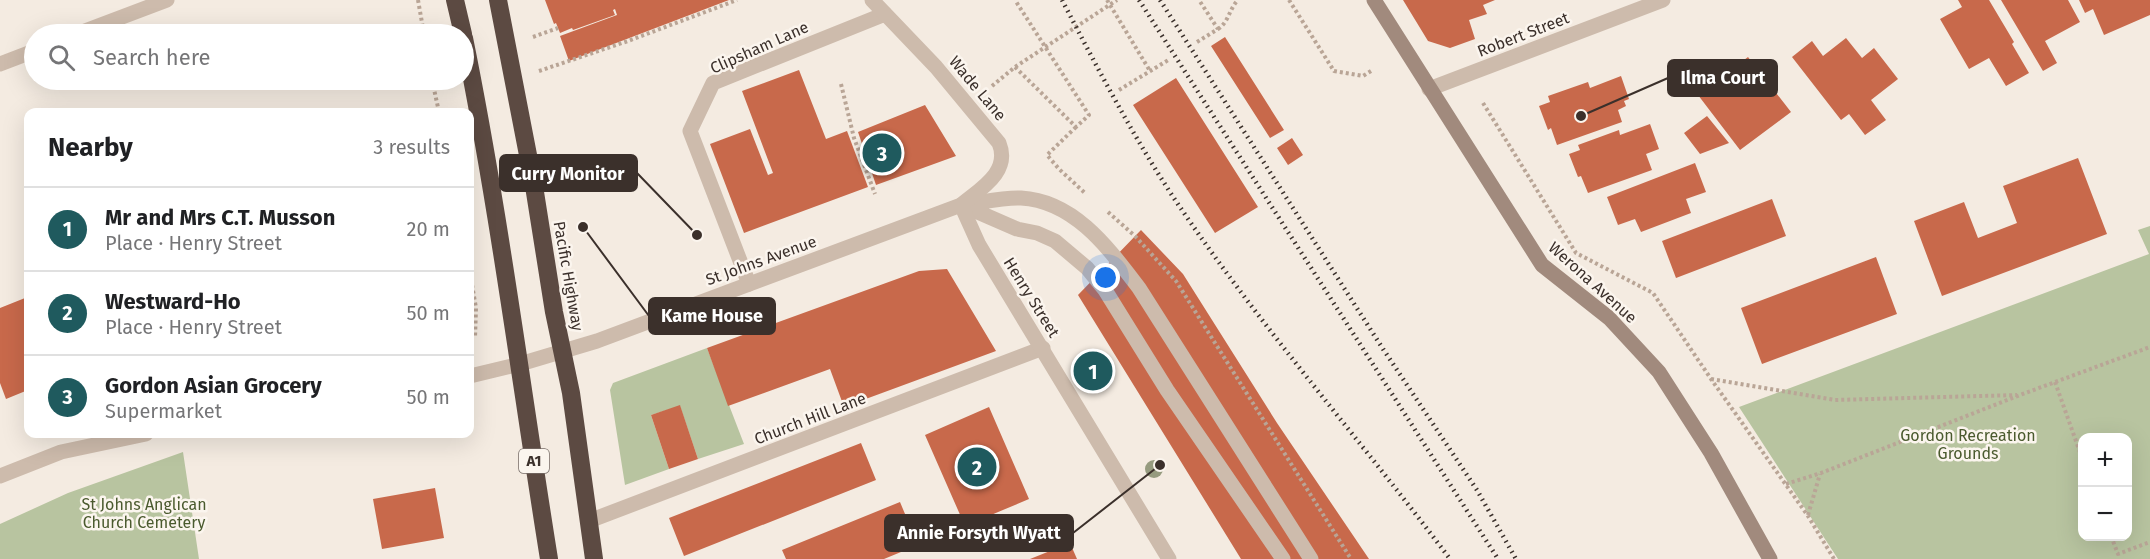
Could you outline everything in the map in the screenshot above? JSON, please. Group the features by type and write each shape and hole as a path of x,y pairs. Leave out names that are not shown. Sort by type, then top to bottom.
{"highway":[{"name":"A1","path":"455,0 460,24"},
{"name":"Pacific Highway","path":"498,0 534,186 554,312 571,393 594,559"},
{"name":"A1","path":"474,90 520,364 549,559"}],"street":[{"path":"103,24 167,0"},
{"name":"Wade Lane","path":"872,0 936,67 994,135 1002,149 1002,163 999,170 961,205"},
{"name":"Werona Avenue","path":"1374,0 1542,265 1609,318 1659,372 1711,453 1770,559"},
{"name":"Robert Street","path":"1429,89 1663,0"},
{"name":"Clipsham Lane","path":"748,284 690,130 713,83 885,14"},
{"path":"0,64 24,55"},
{"path":"961,205 1020,198 1041,201 1065,211 1085,225 1100,240 1139,288 1311,559"},
{"path":"961,205 1017,229 1037,233 1055,241 1088,268 1105,290 1167,390 1283,559"},
{"name":"St Johns Avenue","path":"474,375 562,352 961,205"},
{"name":"Henry Street","path":"961,205 979,245 1169,559"},
{"name":"Church Hill Lane","path":"589,521 1043,348"},
{"path":"0,476 60,453 128,438"}],"path":[{"path":"418,0 422,24"},
{"path":"539,71 628,41 737,0"},
{"path":"1015,0 1089,115 1047,155 1093,200"},
{"path":"992,86 1015,67 1108,2 1117,0"},
{"path":"1199,0 1218,29"},
{"path":"1197,42 1226,25 1232,6 1238,0"},
{"path":"1289,0 1334,71 1363,76 1371,71"},
{"path":"1108,2 1150,71"},
{"path":"534,37 558,28"},
{"path":"1119,90 1170,59"},
{"path":"1015,67 1076,127"},
{"path":"841,84 855,138 875,194"},
{"path":"434,90 438,108"},
{"path":"1483,103 1576,253 1653,292 1711,379 1808,516 1834,559"},
{"path":"1101,206 1135,236 1176,281 1350,559"},
{"path":"474,296 475,338"},
{"path":"1785,484 1821,473 2150,347"},
{"path":"1711,379 1835,400 2020,395"},
{"path":"2055,382 2078,447"},
{"path":"1808,516 1821,473"},
{"path":"2113,541 2118,554 2150,542"}],"green space":[{"name":"Gordon Recreation Grounds","path":"2150,226 2150,559 1838,559 1739,407 2149,254 2138,230"},
{"path":"707,348 744,444 698,459 680,406 651,415 669,469 625,485 610,390 613,383"},
{"name":"St Johns Anglican Church Cemetery","path":"183,452 199,559 0,559 0,524 68,493"}],"building":[{"path":"545,0 729,0 569,61 560,36 617,15 615,9 613,10 615,15 560,33"},
{"path":"1403,0 1495,0 1483,5 1487,14 1469,20 1475,39 1450,48 1428,41"},
{"path":"1958,0 1989,0 2029,73 2006,86 1989,58 1969,69 1940,19 1962,7"},
{"path":"2001,0 2068,0 2080,22 2045,41 2057,63 2043,71"},
{"path":"2079,0 2150,0 2150,15 2104,35 2093,9 2085,13"},
{"path":"1225,37 1284,130 1270,138 1211,46"},
{"path":"1846,38 1862,58 1874,48 1898,79 1871,100 1886,120 1865,135 1849,114 1841,120 1792,57 1812,41 1823,56"},
{"path":"1748,57 1791,112 1740,150 1698,95 1715,82 1711,76 1727,63 1732,69"},
{"path":"799,70 826,139 847,131 868,187 744,233 710,144 750,129 768,175 773,173 742,91"},
{"path":"1621,76 1629,99 1624,101 1626,106 1618,110 1622,122 1557,145 1551,128 1548,130 1539,106 1550,102 1548,96 1588,82 1590,88"},
{"path":"1176,78 1258,207 1215,233 1133,105"},
{"path":"925,105 956,156 876,185 858,132"},
{"path":"1707,116 1729,143 1700,154 1684,133"},
{"path":"1650,124 1659,149 1646,154 1652,170 1588,193 1581,176 1578,177 1569,154 1580,150 1578,145 1619,130 1620,135"},
{"path":"1292,138 1303,155 1288,165 1277,148"},
{"path":"2078,158 2107,234 1942,296 1914,221 1964,202 1978,238 2017,223 2003,186"},
{"path":"1695,163 1706,192 1686,199 1691,213 1641,232 1635,219 1618,225 1607,197"},
{"path":"1772,199 1786,236 1676,278 1662,241"},
{"path":"1141,230 1183,274 1277,423 1369,559 1241,559 1078,295"},
{"path":"1876,257 1897,314 1762,364 1741,308"},
{"path":"947,269 996,351 844,407 830,369 728,406 707,348 919,271"},
{"path":"24,298 24,392 6,399 0,383 0,308"},
{"path":"680,405 698,459 669,469 651,415"},
{"path":"989,407 1029,499 965,526 925,435"},
{"path":"861,443 876,480 684,556 669,518"},
{"path":"435,488 444,538 382,549 373,499"},
{"path":"900,502 918,545 884,559 786,559 782,550"},
{"path":"1070,543 1077,559 1030,559"}],"railway":[{"path":"1062,0 1135,135 1167,188 1215,258 1450,559"},
{"path":"1139,0 1498,559"},
{"path":"1160,0 1383,349 1477,490 1516,559"}],"place":[{"name":"Ilma Court","path":"1581,116"},
{"name":"Gordon Asian Grocery","path":"882,153"},
{"name":"Kame House","path":"583,227"},
{"name":"Curry Monitor","path":"697,235"},
{"name":"Mr and Mrs C.T. Musson","path":"1093,371"},
{"name":"Annie Forsyth Wyatt","path":"1160,465"},
{"name":"Westward-Ho","path":"977,467"}]}
